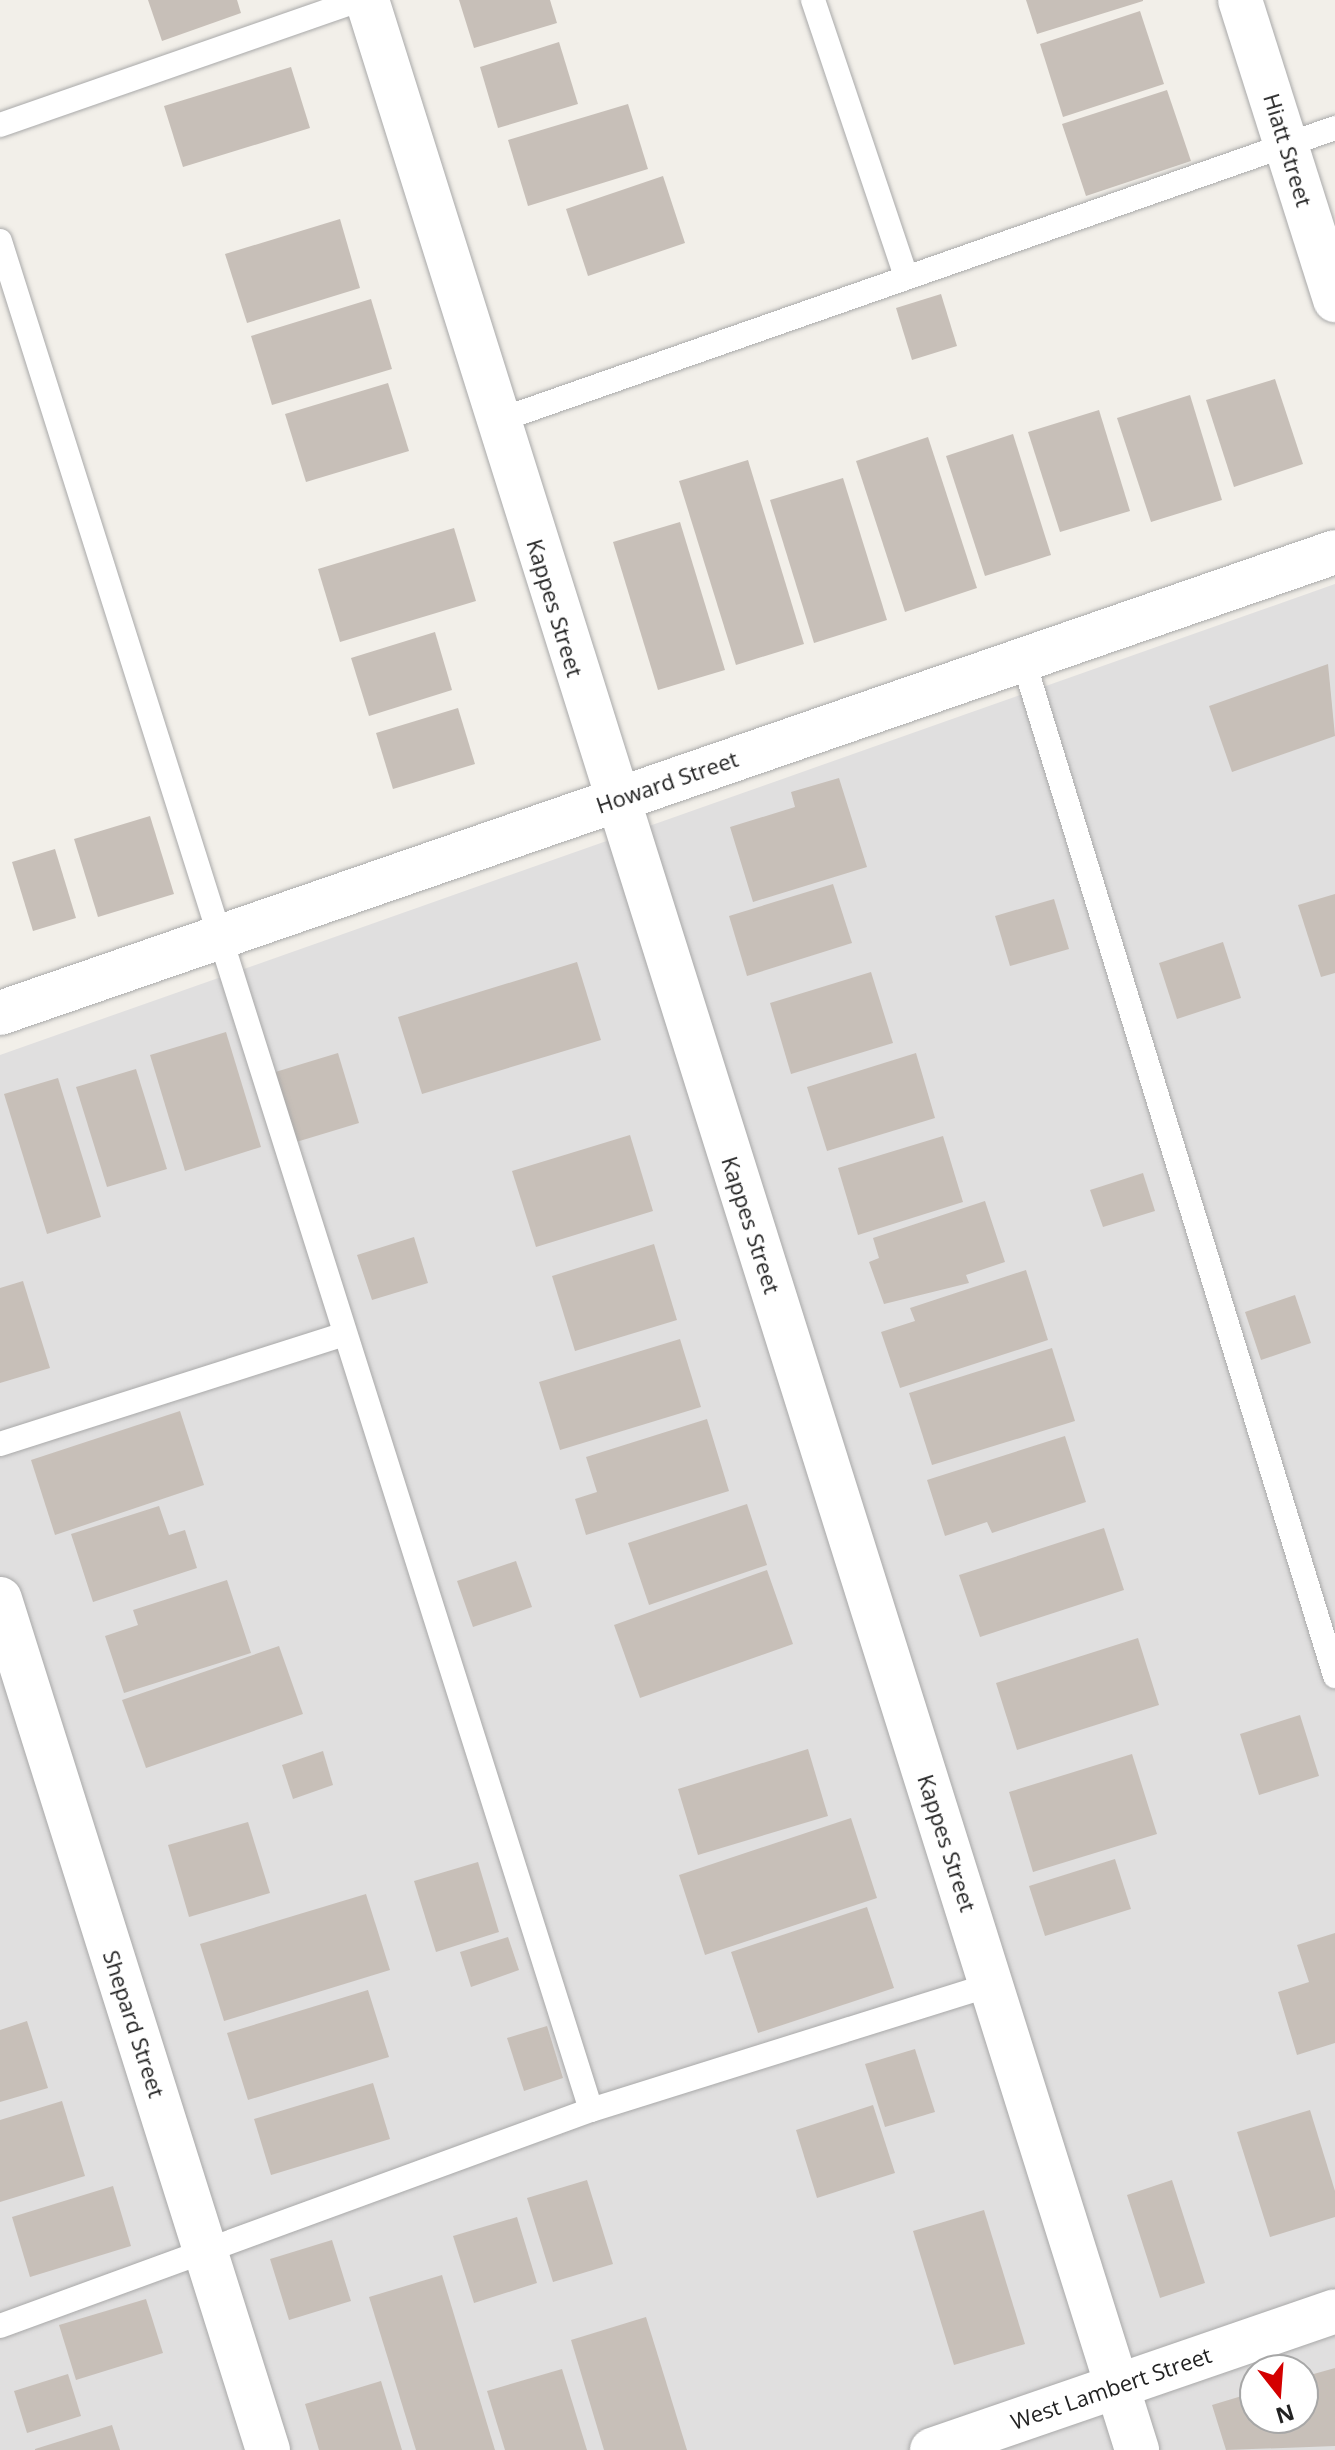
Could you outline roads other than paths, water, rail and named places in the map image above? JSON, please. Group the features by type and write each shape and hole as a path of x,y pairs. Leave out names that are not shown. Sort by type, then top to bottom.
{"street":[{"name":"Kappes Street","path":"367,0 615,800 1137,2450"},
{"name":"Hiatt Street","path":"1240,0 1335,300"},
{"name":"Howard Street","path":"0,1013 1335,552"},
{"name":"Shepard Street","path":"0,1599 268,2450"},
{"name":"West Lambert Street","path":"932,2450 1335,2311"}],"lane":[{"path":"0,125 358,0"},
{"path":"813,0 906,277"},
{"path":"497,421 1335,128"},
{"path":"0,241 342,1335 591,2110"},
{"path":"1023,659 1335,1676"},
{"path":"0,1444 342,1335"},
{"path":"0,2326 591,2110 991,1985"}]}
